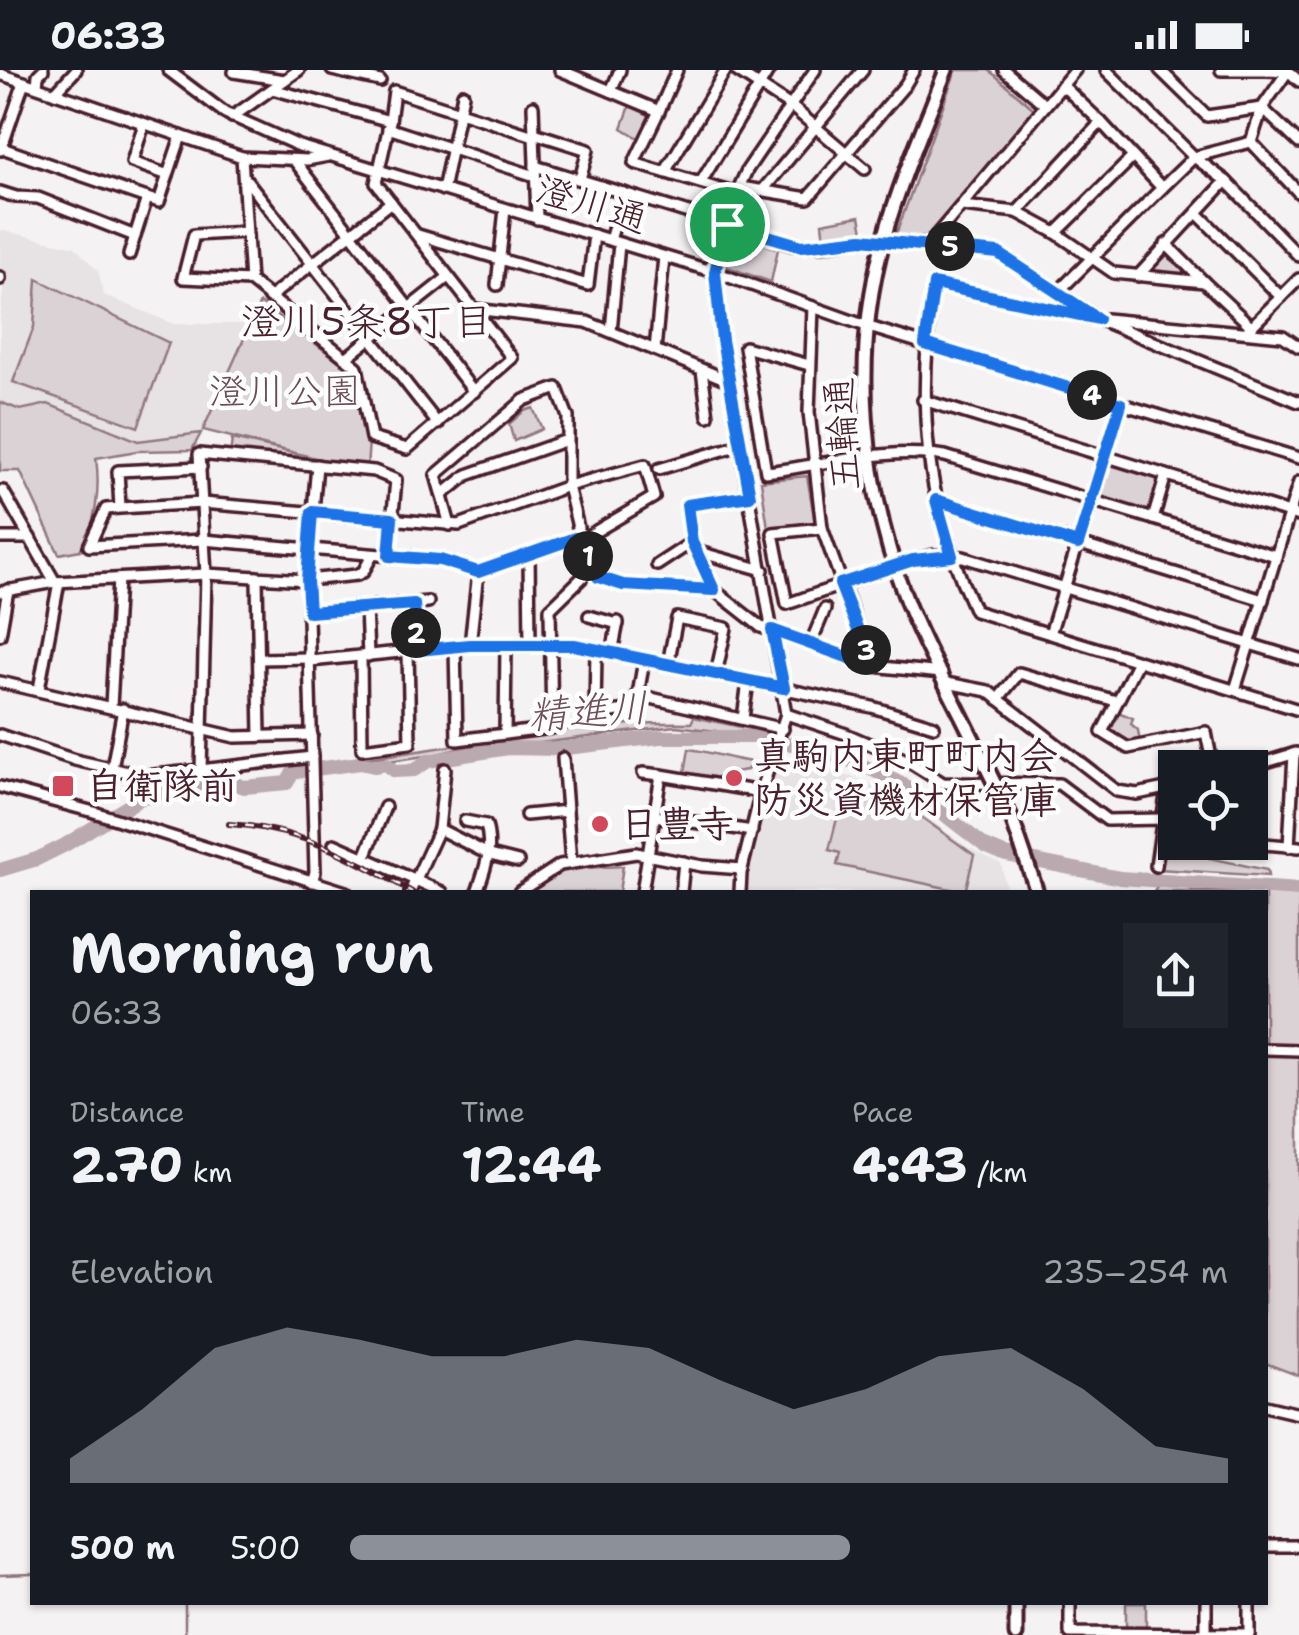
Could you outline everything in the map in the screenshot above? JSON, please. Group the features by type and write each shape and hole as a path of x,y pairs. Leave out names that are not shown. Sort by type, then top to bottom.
{"main road":[{"name":"五輪通","path":"944,70 884,236 869,327 865,383 870,458 874,492 908,604 1012,819 1035,890"},
{"path":"1016,1605 1016,1635"}],"street":[{"path":"55,92 76,70"},
{"name":"澄川通","path":"168,70 229,116 274,138 664,256 869,327 1299,458"},
{"path":"235,70 284,80"},
{"path":"229,116 299,70"},
{"path":"332,70 380,80"},
{"path":"560,70 659,111"},
{"path":"611,91 620,70"},
{"path":"677,70 634,163 738,190 808,198 914,70"},
{"path":"664,172 726,70"},
{"path":"736,70 792,107 864,169"},
{"path":"701,182 768,70"},
{"path":"740,890 761,792 786,714 722,340 715,272 747,170 815,70"},
{"path":"762,191 863,70"},
{"path":"1004,70 1045,105"},
{"path":"929,244 1075,70"},
{"path":"1106,70 1194,157 1226,180 1299,256"},
{"path":"1160,70 1207,116 1262,108"},
{"path":"1220,70 1288,71 1299,82"},
{"path":"1250,142 1262,108 1288,71"},
{"path":"0,74 24,82"},
{"path":"181,136 159,202 1,150 4,131 24,82 37,75 55,92 242,157 294,160 328,156"},
{"path":"1062,85 1162,188"},
{"path":"272,90 389,125 450,149 580,179 793,245 821,246 862,239 998,253 1098,319 1299,402"},
{"path":"246,232 194,235 183,278 250,281 358,366 371,438 406,450 512,358 376,182 394,91 588,150 580,179"},
{"path":"443,190 463,94"},
{"path":"533,106 537,218"},
{"path":"1262,108 1299,142"},
{"path":"1017,212 1101,122"},
{"path":"144,124 132,162 168,174"},
{"path":"1058,292 1194,157 1250,142"},
{"path":"1250,142 1299,193"},
{"path":"242,157 250,281"},
{"path":"1056,234 1132,158"},
{"path":"294,160 474,392"},
{"path":"243,176 438,424"},
{"path":"1138,276 1226,180"},
{"path":"0,192 38,198 135,236"},
{"path":"611,331 614,242 624,193"},
{"path":"130,255 146,198"},
{"path":"269,298 390,202"},
{"path":"962,206 1017,212 1114,273 1204,282"},
{"path":"498,286 505,209"},
{"path":"1197,213 1281,296"},
{"path":"415,234 588,285 594,236"},
{"path":"1166,244 1249,329"},
{"path":"654,350 664,256"},
{"path":"347,357 448,277"},
{"path":"1249,329 1299,280"},
{"path":"1299,347 1283,336 1249,329 1098,319 934,284 925,344 923,400 936,500 952,556 975,611 1299,710"},
{"path":"813,307 808,365 822,528 872,666"},
{"path":"474,310 588,322 730,382"},
{"path":"722,340 808,365"},
{"path":"745,347 766,472 927,453 1276,556"},
{"path":"702,370 708,416"},
{"path":"450,524 436,475 524,400 557,388 568,417 568,486 581,540 598,577 623,585 714,590"},
{"path":"923,400 1294,514"},
{"path":"1050,634 1121,404"},
{"path":"442,494 468,476 567,440"},
{"path":"659,470 740,445"},
{"path":"201,770 206,574 199,454 374,471 396,480 389,556"},
{"path":"312,882 315,872 307,580 317,465"},
{"path":"645,465 654,497 581,540 575,538 478,572 440,560 203,540 89,546 106,509 202,503 459,525 568,486 645,465"},
{"path":"120,508 118,471 200,467"},
{"path":"1153,519 1166,475"},
{"path":"1235,690 1276,556 1294,514 1299,482"},
{"path":"0,491 57,582 39,689"},
{"path":"750,496 687,505 694,546 714,590 761,626 872,666 945,678 988,691 1117,791 1138,794 1158,790"},
{"path":"936,500 1263,600"},
{"path":"822,528 774,533 786,604 895,565 952,556 1299,659"},
{"path":"0,538 30,538"},
{"path":"658,565 694,546 763,570"},
{"path":"529,554 530,645"},
{"path":"0,635 4,591 57,582 206,574 307,580 356,575 363,572 372,556"},
{"path":"456,647 457,740 552,728 550,609 593,567"},
{"path":"470,645 478,572"},
{"path":"257,578 260,736"},
{"path":"111,706 118,579"},
{"path":"309,612 428,602"},
{"path":"366,608 362,749 410,743 414,604"},
{"path":"811,642 825,609"},
{"path":"588,616 618,623 612,653"},
{"path":"668,664 677,618 726,628 716,674"},
{"path":"259,660 310,660 470,645 574,645 872,706 934,726"},
{"path":"505,734 506,646"},
{"path":"596,650 595,714 636,709 644,660"},
{"path":"1138,661 1102,732 1128,748 1206,732 1210,750"},
{"path":"998,699 1018,673 1116,702"},
{"path":"0,682 234,737 312,735"},
{"path":"742,718 748,682"},
{"path":"638,695 742,718 782,732"},
{"path":"112,768 122,709"},
{"path":"786,714 906,760 943,783 1059,784 1107,820 1158,819"},
{"path":"0,735 75,760 145,776 312,760"},
{"path":"1268,761 1296,753 1294,847 1268,845"},
{"path":"563,758 571,863"},
{"path":"411,890 439,828 445,770"},
{"path":"643,773 761,792"},
{"path":"642,890 661,775"},
{"path":"0,787 94,812 339,890"},
{"path":"364,857 385,807"},
{"path":"526,815 567,811"},
{"path":"654,816 752,831"},
{"path":"465,821 486,825 490,856 477,890"},
{"path":"439,828 490,856 518,862"},
{"path":"334,844 438,890"},
{"path":"1156,866 1158,850"},
{"path":"523,890 560,865 647,855 742,869"},
{"path":"681,890 684,862"},
{"path":"1268,1049 1299,1050"},
{"path":"1268,1407 1299,1414"},
{"path":"1268,1546 1299,1546"},
{"path":"1070,1605 1070,1633 1206,1634 1249,1634 1249,1605"},
{"path":"1206,1605 1206,1634"}],"shaded area":[{"path":"0,230 75,247 98,271 104,295 174,324 248,324 201,433 139,440 48,403 20,409 0,401 4,280 0,279"},
{"path":"779,764 853,777 896,795 967,847 1001,864 1007,890 746,890 770,781"}],"green space":[{"path":"956,70 989,70 1035,110 930,237 925,241 895,237"},
{"path":"630,106 651,116 640,139 622,128"},
{"path":"860,216 863,232 824,239 822,223"},
{"path":"736,234 778,249 771,282 727,267 724,261 731,236"},
{"path":"1164,253 1185,272 1184,274 1150,272"},
{"path":"37,279 169,343 138,427 13,382 34,327"},
{"name":"澄川公園","path":"260,303 354,372 369,440 367,470 330,461 330,463 230,456 232,439 328,461 203,430"},
{"path":"0,402 20,410 48,404 138,441 201,433 192,450 137,451 96,458 94,518 86,540 80,550 59,554 20,471 0,471"},
{"path":"533,408 542,429 514,441 509,424"},
{"path":"1108,462 1160,479 1150,513 1097,496"},
{"path":"807,476 815,522 768,528 761,481"},
{"path":"1118,712 1133,718 1131,724 1138,730 1140,744 1128,746 1110,735"},
{"path":"694,717 774,734 773,738 676,726 484,750 470,746 315,771 315,764 549,732 691,723"},
{"path":"689,749 752,762 747,770 733,772 731,786 684,778"},
{"path":"844,791 917,814 974,855 965,890 956,890 837,865 840,853 829,850"},
{"path":"1159,860 1219,860 1267,870 1268,876 1158,869"},
{"path":"623,866 619,890 532,890 563,869"},
{"path":"1158,885 1246,890 1155,890"},
{"path":"1268,891 1299,893 1299,1376 1268,1364"},
{"path":"1126,1605 1146,1605 1146,1633 1126,1633"}],"waterway":[{"name":"精進川","path":"0,870 37,859 65,845 143,797 228,781 244,787 287,783 293,772 360,763 386,764 395,771 414,770 428,761 508,748 558,749 660,737 755,737 816,749 860,764 910,788 985,846 1006,855 1120,878 1299,890"},
{"path":"0,1575 30,1574"},
{"path":"185,1605 185,1635"}],"railway":[{"path":"229,824 302,838 408,890"}],"place":[{"name":"真駒内東町町内会 防災資機材保管庫","path":"734,778"},
{"name":"自衛隊前","path":"63,786"},
{"name":"日豊寺","path":"600,824"}],"district":[{"name":"澄川5条8丁目","path":"367,321"}],"route":[{"path":"727,224 802,246 862,239 998,253 1098,319 934,284 925,344 1121,404 1078,544 936,500 952,556 913,560 840,584 872,666 772,630 784,688 574,645 470,645 418,650 414,604 309,612 312,512 392,519 389,556 440,560 478,572 575,538 581,540 598,577 623,585 714,590 692,542 687,505 750,496 722,340 715,272 727,224"}]}
